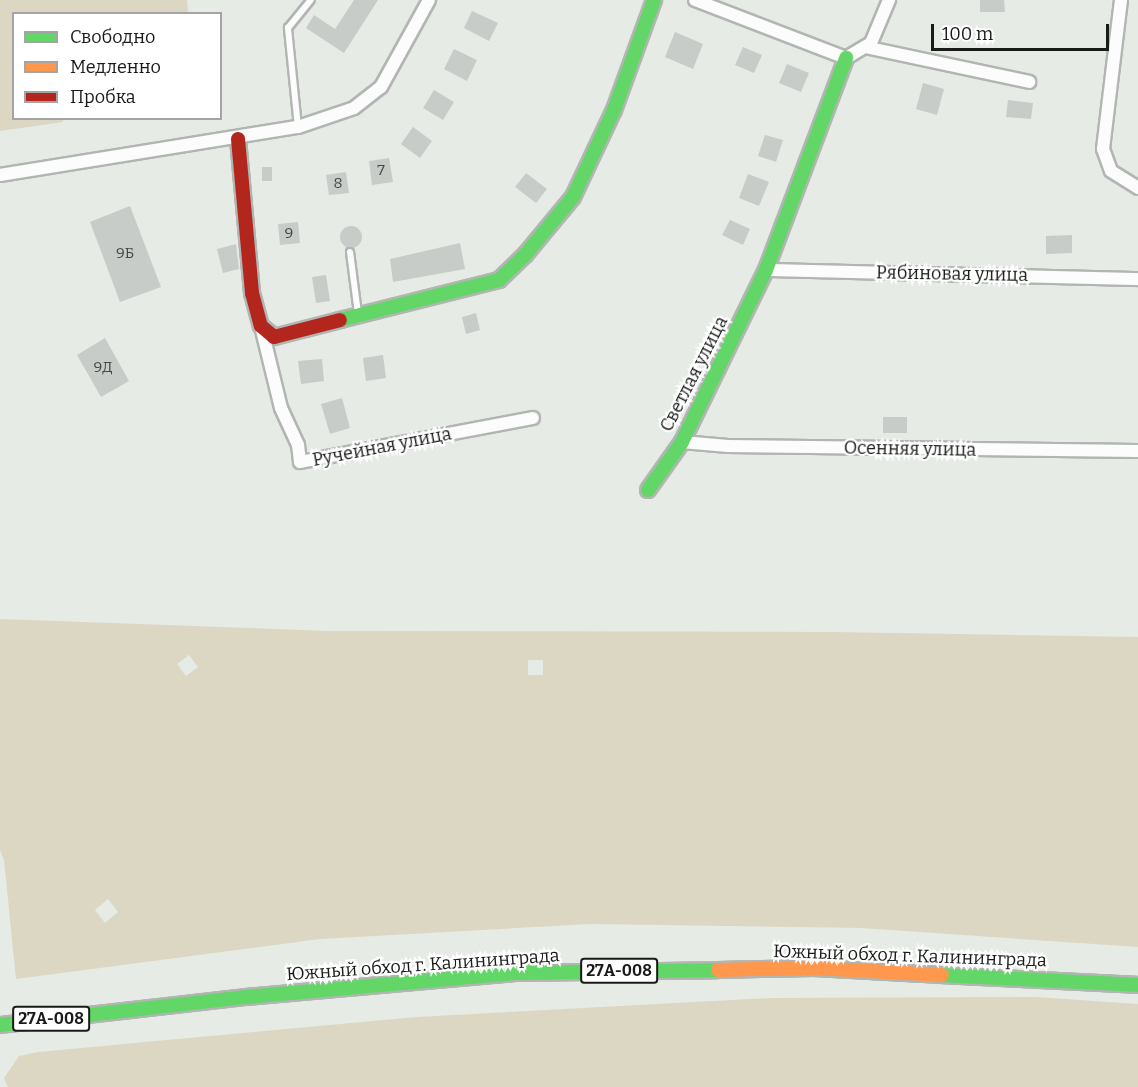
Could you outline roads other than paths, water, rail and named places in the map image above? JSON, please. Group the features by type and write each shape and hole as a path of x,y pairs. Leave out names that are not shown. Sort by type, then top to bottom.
{"main road":[{"path":"238,139 252,293 261,326 274,337 499,280 525,255 573,197 614,110 654,0"},
{"name":"Светлая улица","path":"648,490 682,442 766,270 846,58"},
{"name":"Южный обход г. Калининграда","path":"0,1025 246,996 513,974 814,968 1138,984"}],"street":[{"path":"0,175 238,139 298,127 354,108 381,87 429,0"},
{"path":"695,0 846,58 871,43 890,0"},
{"path":"1121,0 1103,149 1111,171 1138,188"},
{"path":"865,46 1029,82"},
{"name":"Рябиновая улица","path":"766,270 1138,279"},
{"name":"Ручейная улица","path":"261,326 281,408 298,445 300,462 533,418"},
{"name":"Осенняя улица","path":"682,442 750,447 1138,451"}],"lane":[{"path":"298,127 288,28 311,0"},
{"path":"350,252 358,317"}]}
